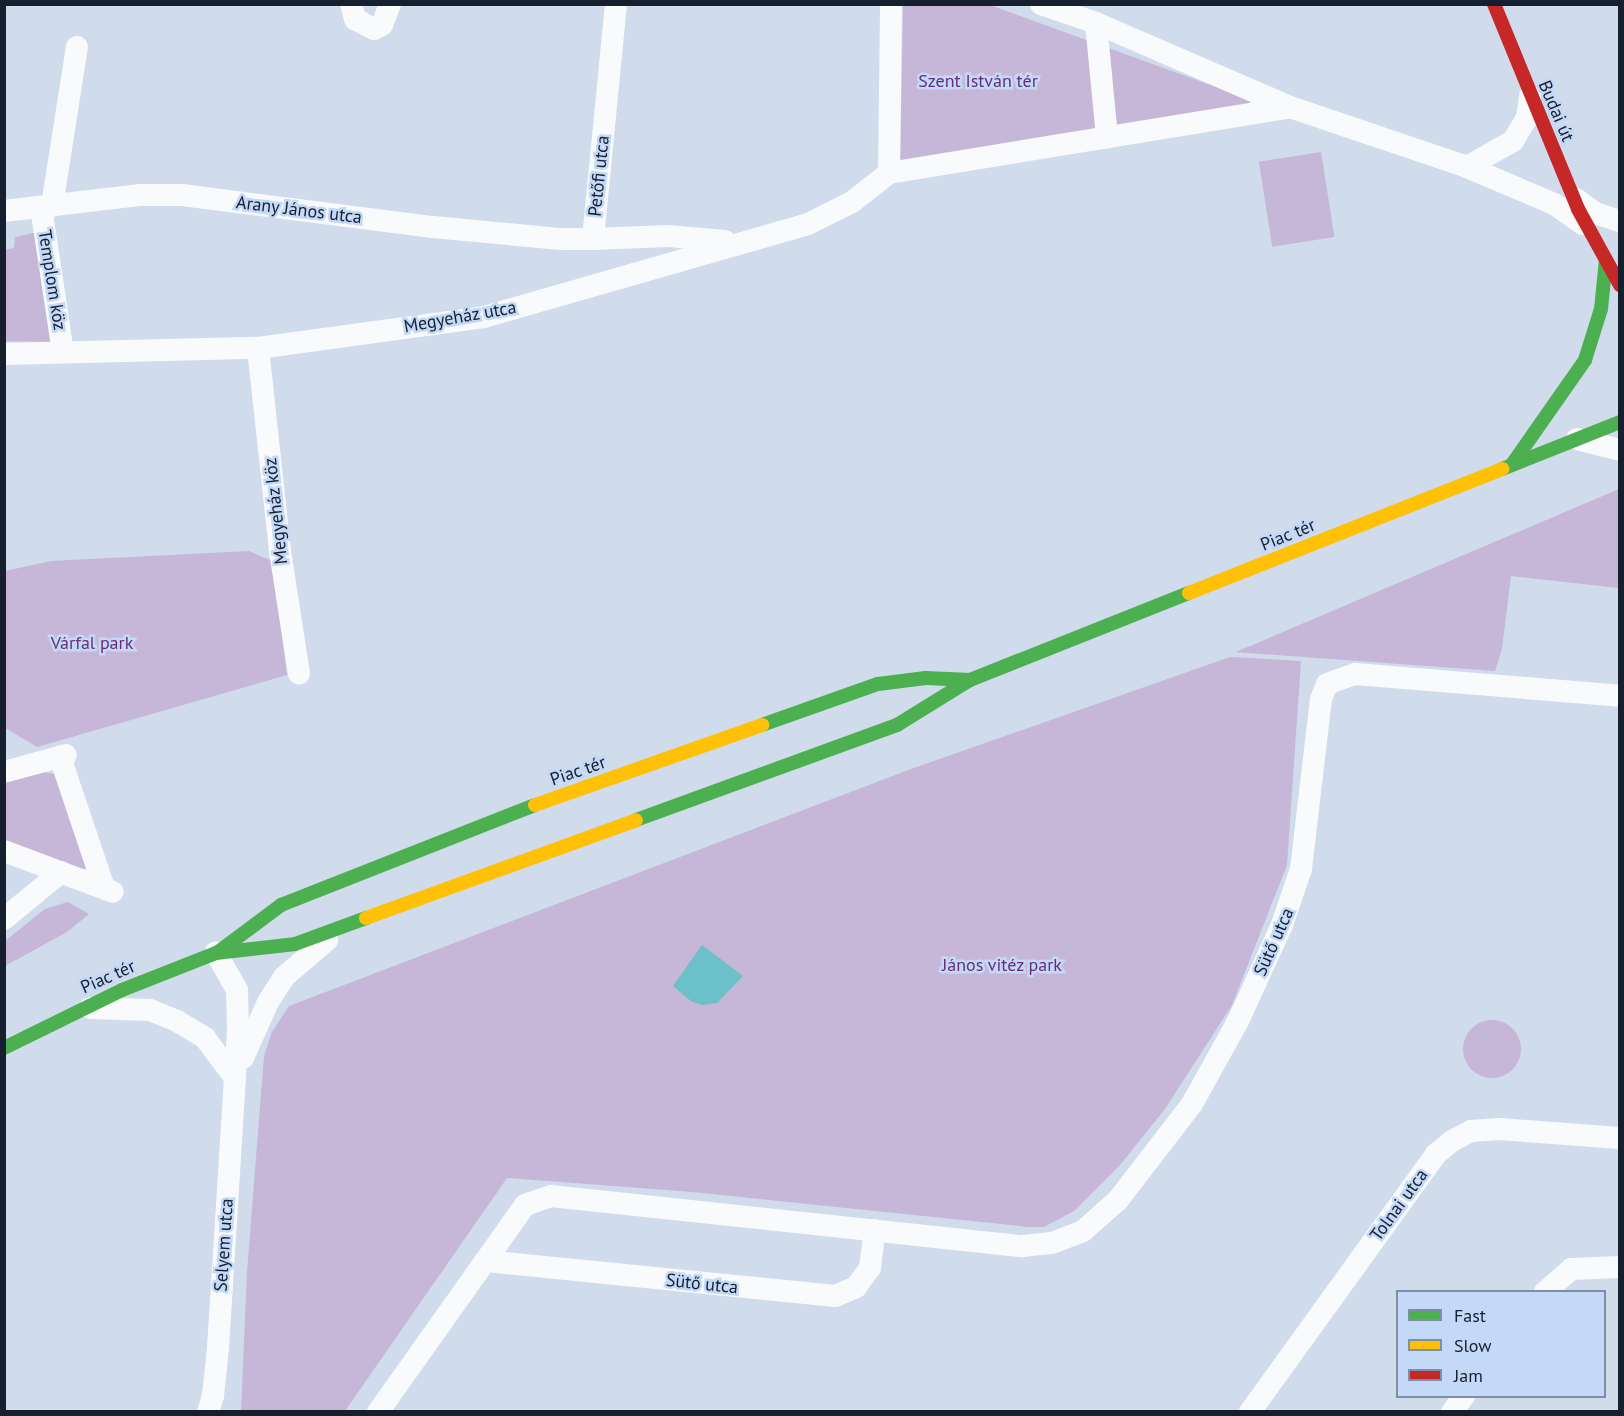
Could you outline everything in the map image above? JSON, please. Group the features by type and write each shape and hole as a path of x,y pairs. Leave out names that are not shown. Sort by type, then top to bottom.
{"main road":[{"name":"Budai út","path":"1494,4 1571,194 1620,285"},
{"name":"Budai út","path":"1589,228 1620,254"},
{"path":"1513,463 1585,360 1601,309 1606,260"},
{"name":"Piac tér","path":"216,953 295,944 897,725 970,680 1620,422"},
{"name":"Piac tér","path":"4,1048 84,1008 216,953 280,905 509,814 878,684 926,678 970,680"}],"street":[{"path":"351,4 355,19 374,29 382,25 390,4"},
{"name":"Petőfi utca","path":"616,4 593,239 668,236 738,243"},
{"path":"891,4 889,172 1290,107"},
{"path":"1041,4 1096,22 1290,107 1467,167 1554,204 1589,228"},
{"path":"1096,22 1107,137"},
{"name":"Templom köz","path":"63,352 46,207 77,48"},
{"path":"1467,167 1513,141 1527,118 1530,96"},
{"name":"Megyeház utca","path":"4,354 258,348 484,317 808,224 852,202 889,172"},
{"path":"1571,194 1595,213 1620,220"},
{"name":"Arany János utca","path":"4,211 141,195 182,195 433,227 561,240 593,239"},
{"name":"Megyeház köz","path":"258,348 280,551 299,674"},
{"path":"1576,439 1620,450"},
{"name":"Sütő utca","path":"378,1412 525,1205 551,1197 1022,1246 1052,1243 1083,1231 1109,1211 1155,1157 1192,1104 1238,1021 1282,925 1301,869 1320,699 1327,684 1355,674 1620,696"},
{"path":"4,772 63,756 111,891 4,850"},
{"path":"4,919 61,872"},
{"name":"Selyem utca","path":"235,1078 260,1019 284,977 308,953 354,922"},
{"name":"Selyem utca","path":"208,1412 213,1396 218,1348 235,1078 237,990 216,953"},
{"path":"84,1008 150,1010 177,1021 205,1038 235,1078"},
{"name":"Tolnai utca","path":"1250,1412 1436,1154 1452,1141 1471,1131 1499,1129 1620,1138"},
{"name":"Sütő utca","path":"485,1261 835,1296 856,1287 870,1268 875,1230"},
{"path":"1547,1290 1571,1269 1620,1268"},
{"path":"1452,1412 1462,1398"}],"green space":[{"name":"Szent István tér","path":"903,5 990,5 1249,99 1250,114 900,171"},
{"path":"1321,152 1334,237 1272,247 1259,162"},
{"path":"42,231 59,342 5,341 4,250 14,248 15,237"},
{"path":"1619,489 1619,588 1511,576 1502,649 1495,671 1236,652"},
{"name":"Várfal park","path":"249,551 272,561 287,675 37,747 5,728 5,571 51,561"},
{"name":"János vitéz park","path":"1230,657 1301,661 1287,865 1232,1005 1165,1109 1120,1165 1074,1211 1044,1227 1029,1227 693,1192 507,1178 345,1411 241,1412 247,1272 264,1056 272,1032 289,1006 911,769"},
{"path":"36,771 61,775 92,866 77,872 5,843 5,780"},
{"path":"68,902 89,914 67,932 5,966 5,941 45,909"},
{"path":"1486,1020 1498,1020 1513,1028 1521,1043 1521,1055 1513,1070 1498,1078 1486,1078 1471,1070 1463,1055 1463,1043 1471,1028"}],"water":[{"path":"702,945 743,976 717,1003 703,1005 692,1002 673,986"}],"traffic: fast":[{"path":"1513,463 1585,360 1601,309 1606,260"},
{"path":"1502,469 1620,422"},
{"path":"636,820 897,725 970,680 1189,593"},
{"path":"762,725 878,684 926,678 970,680"},
{"path":"218,952 281,905 535,805"},
{"path":"4,1048 122,990 216,953 295,944 366,918"}],"traffic: slow":[{"path":"1189,593 1502,469"},
{"path":"535,805 762,725"},
{"path":"366,918 636,820"}],"traffic: jam":[{"path":"1494,4 1578,209 1620,285"}]}
